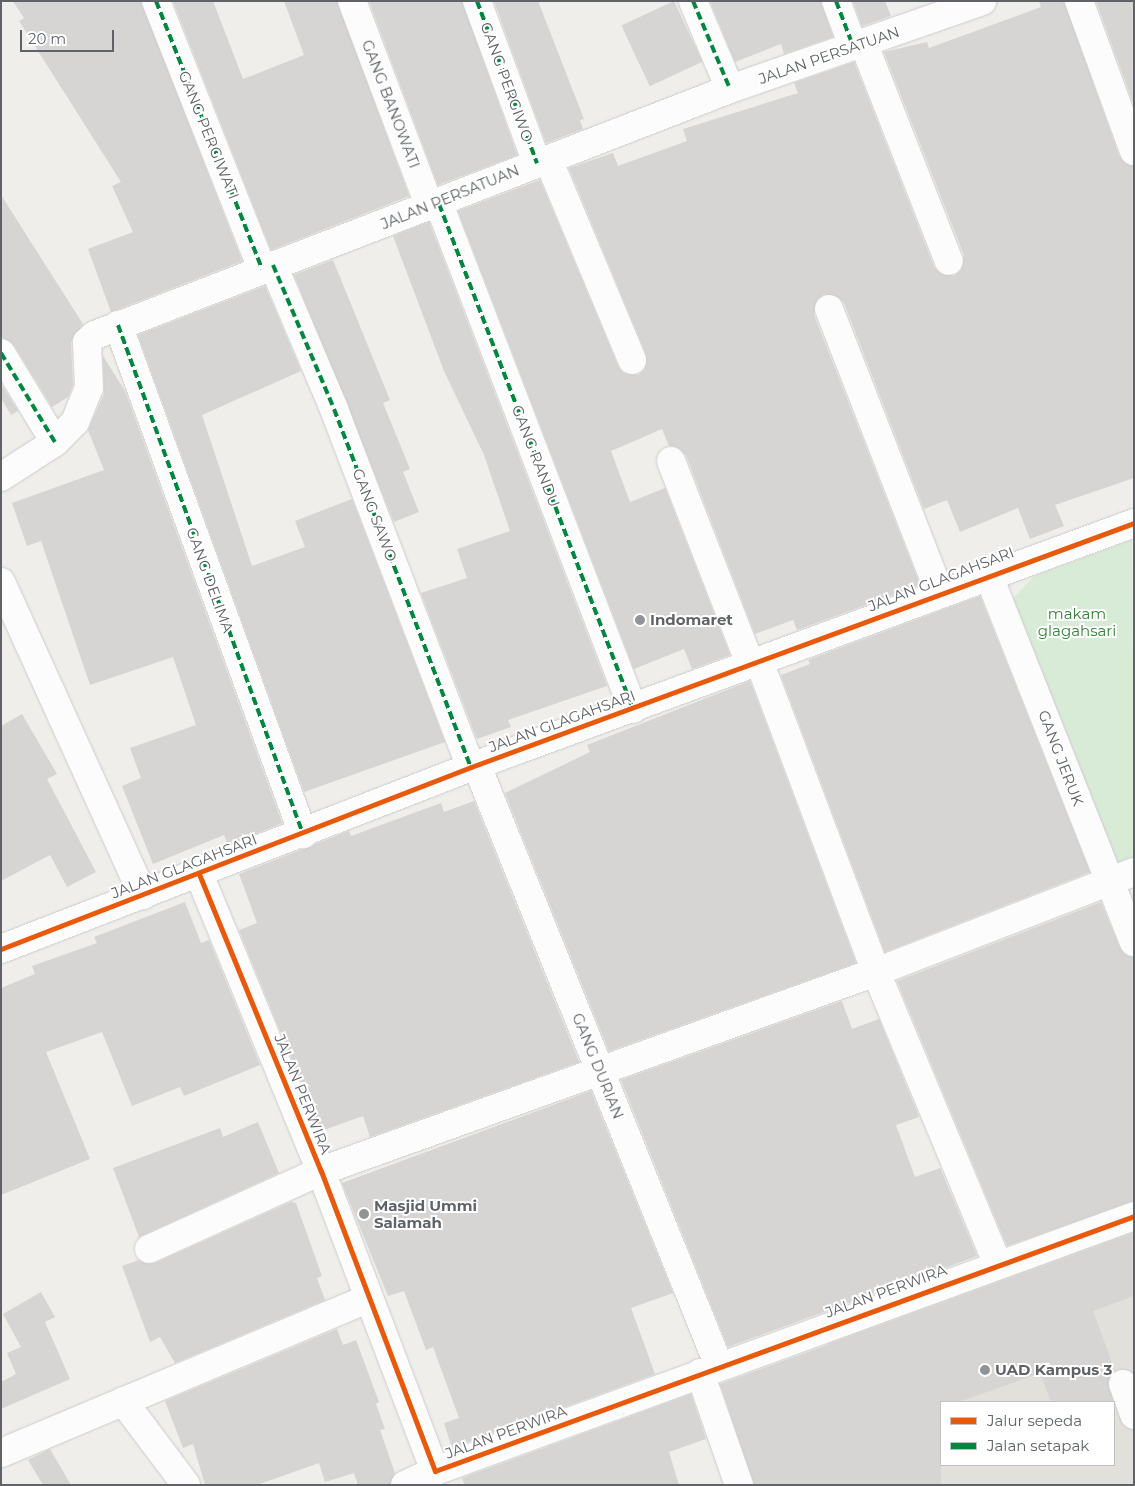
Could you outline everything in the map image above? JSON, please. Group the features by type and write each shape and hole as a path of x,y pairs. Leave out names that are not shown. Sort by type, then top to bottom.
{"street":[{"name":"GANG PERGIWATI","path":"156,1 267,267"},
{"name":"GANG BANOWATI","path":"352,1 434,205"},
{"name":"GANG PERGIWO","path":"477,1 543,161 632,360"},
{"path":"693,1 730,89"},
{"path":"836,1 858,44 949,261"},
{"name":"JALAN PERSATUAN","path":"1,477 55,442 84,405 90,371 87,342 118,325 434,205 730,89 982,1"},
{"path":"1079,1 1134,151"},
{"name":"GANG RANDU","path":"434,205 633,709"},
{"name":"GANG SAWO","path":"267,267 334,409 474,766"},
{"path":"829,309 940,593"},
{"name":"GANG DELIMA","path":"118,325 304,834"},
{"path":"1,353 55,442"},
{"path":"671,461 754,662 876,972 997,1263"},
{"name":"JALAN GLAGAHSARI","path":"1,949 304,834 474,766 633,709 988,574 1134,523"},
{"name":"GANG JERUK","path":"988,574 1121,876 1134,942"},
{"path":"1,582 143,895"},
{"name":"GANG DURIAN","path":"474,766 601,1072 710,1370 739,1485"},
{"name":"JALAN PERWIRA","path":"199,874 321,1171 367,1299 435,1472 997,1263 1134,1216"},
{"path":"149,1249 321,1171 876,972 1121,876"},
{"path":"1,1453 367,1299"},
{"path":"1123,1384 1134,1415"},
{"path":"123,1401 186,1485"},
{"path":"405,1485 435,1472"}],"shaded area":[{"name":"UAD Kampus 3","path":"1134,1226 1134,1485 814,1485 867,1464 825,1337"}],"green space":[{"name":"makam glagahsari","path":"1132,540 1134,864 1116,870 1008,604 1034,576"}],"building":[{"path":"13,1 141,1 242,261 111,312 88,249 133,232 112,186 121,182 19,21 24,18"},
{"path":"173,1 213,1 243,79 304,55 284,1 337,1 409,196 271,250"},
{"path":"369,1 462,1 517,155 438,185"},
{"path":"494,1 538,1 584,119 580,120 583,129 546,143"},
{"path":"674,1 702,62 650,86 621,26"},
{"path":"710,1 821,1 833,37 784,54 781,44 735,62"},
{"path":"853,1 885,1 891,16 862,26"},
{"path":"1039,1 1064,1 1119,156 1134,166 1134,478 1055,505 1064,526 1030,539 1018,508 960,532 947,500 924,509 844,303 838,297 824,294 817,300 814,315 920,585 797,630 793,620 755,634 686,455 669,446 662,429 611,451 630,502 665,488 730,655 692,669 684,649 634,669 458,211 540,180 618,366 623,373 638,375 645,369 646,354 569,168 613,153 618,166 687,141 683,129 798,93 794,83 854,62 934,267 940,273 954,276 961,270 964,255 884,52 927,42 929,48 1041,7"},
{"path":"1096,1 1134,1 1134,105"},
{"path":"1,195 83,324 71,342 73,385 68,397 52,407 14,345 1,337"},
{"path":"429,222 607,686 508,720 511,727 477,739 421,593 467,578 457,549 510,531 484,455 444,371 393,236"},
{"path":"333,260 390,400 383,403 410,469 403,472 419,512 394,522 294,275"},
{"path":"265,286 301,371 202,415 252,566 305,547 295,521 352,499 445,742 304,792 138,335"},
{"path":"103,356 125,391 282,823 228,845 224,835 153,864 122,786 141,778 130,748 196,725 173,657 90,685 41,541 27,546 12,503 104,470 88,430 104,394"},
{"path":"1,384 18,411 11,415 1,398"},
{"path":"980,596 1090,872 885,952 781,675 810,664 808,660"},
{"path":"750,681 856,963 609,1051 505,793 590,752 587,745"},
{"path":"22,714 57,774 47,779 96,872 67,887 50,855 1,881 1,726"},
{"path":"474,801 579,1062 370,1137 363,1116 321,1131 239,930 257,923 239,874 349,831 351,836 441,803 444,812"},
{"path":"185,902 201,943 209,940 260,1065 184,1096 180,1087 132,1106 102,1032 46,1052 90,1159 1,1195 1,988 35,974 32,966 97,943 94,937"},
{"path":"1101,902 1120,948 1134,957 1134,1201 1007,1246 897,981"},
{"path":"842,1001 852,1029 879,1019 919,1117 896,1125 915,1177 940,1168 977,1256 728,1347 621,1080"},
{"path":"591,1091 673,1293 631,1308 655,1374 452,1448 444,1423 459,1418 433,1347 426,1350 404,1291 388,1296 342,1183"},
{"path":"258,1122 279,1173 139,1237 113,1168 220,1128 223,1137"},
{"path":"291,1202 296,1203 322,1276 317,1278 325,1300 175,1363 160,1337 150,1342 122,1266 139,1260 155,1263"},
{"name":"UAD Kampus 3","path":"1134,1233 1134,1296 1093,1311 1115,1371 1108,1382 1113,1401 1051,1401 1040,1373 962,1401 940,1401 941,1485 754,1485 720,1384"},
{"path":"41,1292 55,1317 45,1322 70,1379 1,1409 1,1382 16,1374 7,1353 21,1347 3,1314"},
{"path":"337,1329 343,1345 356,1340 379,1402 376,1404 385,1429 380,1430 395,1473 390,1485 358,1485 354,1473 325,1482 319,1463 257,1485 205,1485 193,1444 183,1448 165,1401"},
{"path":"691,1394 706,1439 669,1452 679,1485 465,1485 462,1478"},
{"path":"50,1449 71,1485 43,1485 28,1460"}],"marked path":[{"path":"156,1 262,269"},
{"path":"477,1 537,163"},
{"path":"693,1 730,89"},
{"path":"836,1 853,46"},
{"path":"439,204 633,709"},
{"path":"273,265 334,409 471,767"},
{"path":"118,325 303,834"},
{"path":"1,353 55,442"}],"cycle path":[{"path":"1,949 471,767 1134,523"},
{"path":"199,874 321,1171 435,1471 1134,1216"}],"place":[{"name":"Indomaret","path":"640,620"},
{"name":"Masjid Ummi Salamah","path":"364,1214"},
{"name":"UAD Kampus 3","path":"985,1370"}]}
